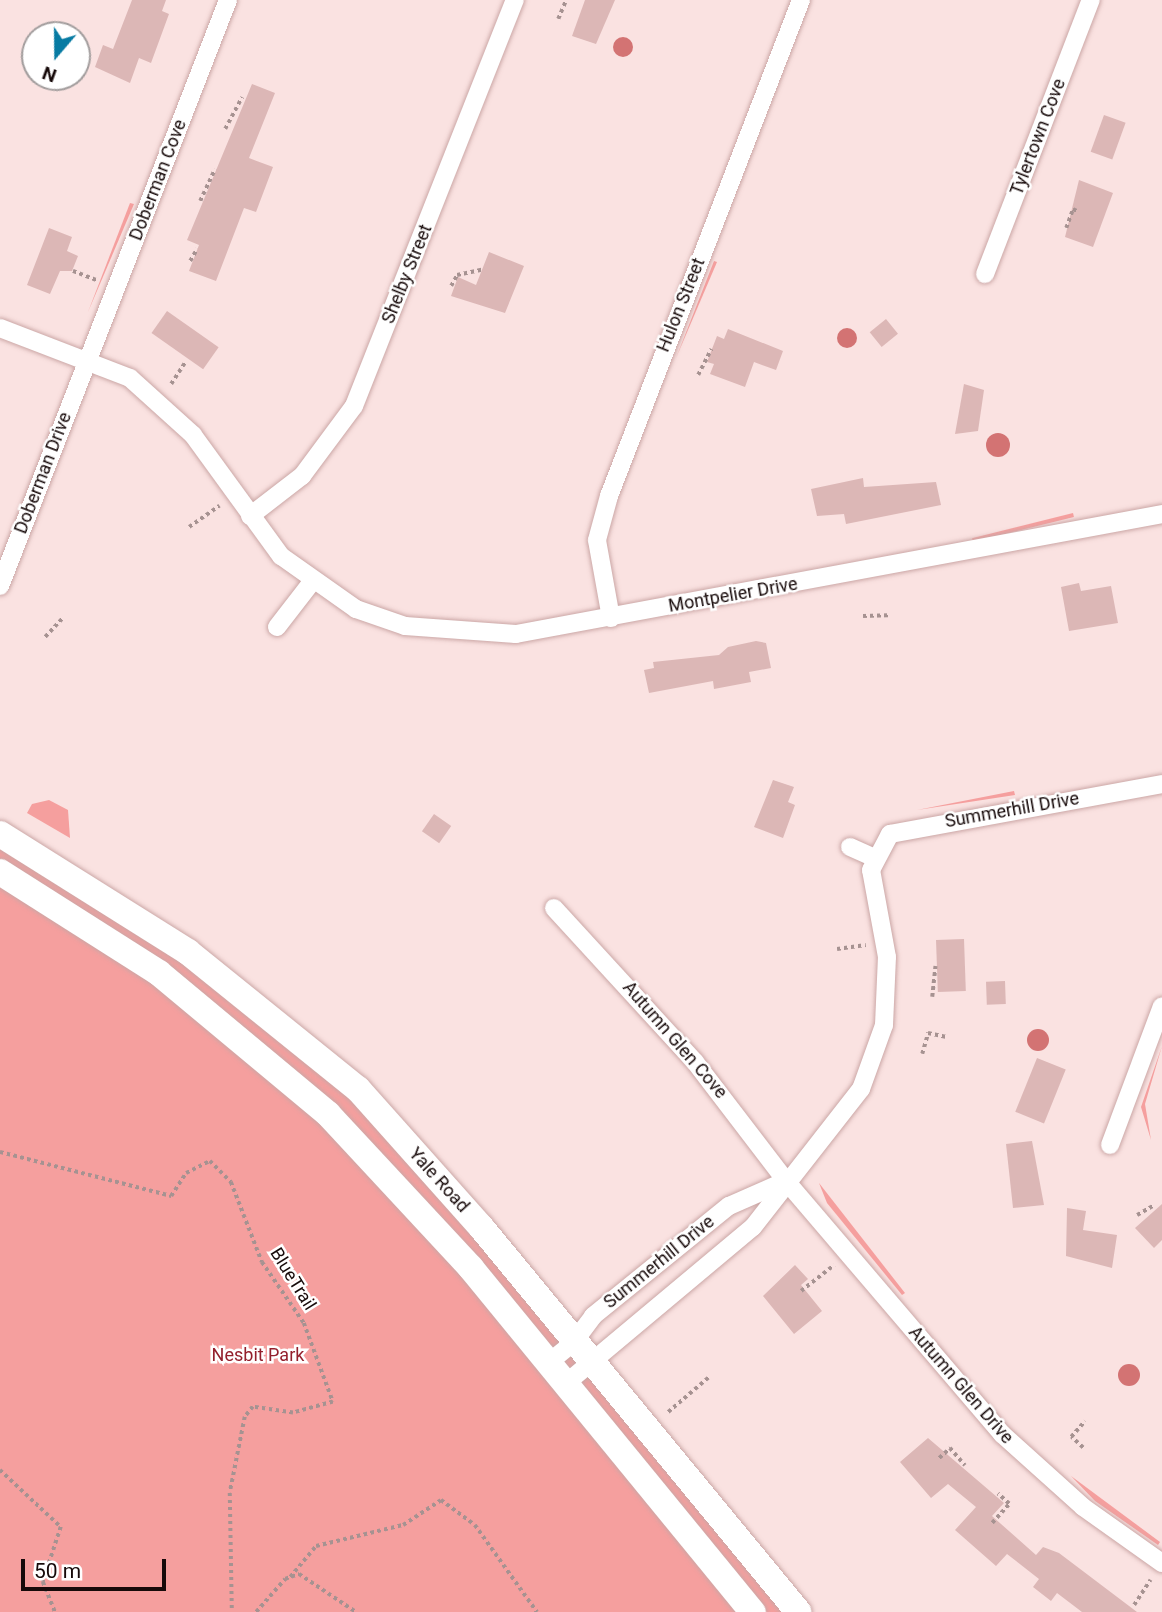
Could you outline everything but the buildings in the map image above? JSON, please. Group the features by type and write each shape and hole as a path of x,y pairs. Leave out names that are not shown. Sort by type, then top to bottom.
{"main road":[{"name":"Yale Road","path":"0,834 188,952 358,1089 798,1612"},
{"name":"Yale Road","path":"0,872 159,973 273,1063 381,1167 753,1612"}],"street":[{"name":"Doberman Cove","path":"87,359 228,0"},
{"name":"Shelby Street","path":"250,516 302,476 354,406 515,0"},
{"name":"Hulon Street","path":"611,618 597,540 609,496 801,0"},
{"name":"Tylertown Cove","path":"985,274 1091,0"},
{"name":"Montpelier Drive","path":"0,328 87,359 130,378 172,412 250,516 311,583 356,609 405,626 516,634 1162,514"},
{"name":"Doberman Drive","path":"0,586 87,359"},
{"path":"277,627 311,583"},
{"name":"Summerhill Drive","path":"564,1385 753,1227 786,1181 854,1101 884,1025 887,957 871,870 890,834 1162,784"},
{"path":"850,847 875,858"},
{"name":"Autumn Glen Cove","path":"554,908 695,1062 786,1181"},
{"path":"1110,1145 1162,1006"},
{"name":"Summerhill Drive","path":"547,1364 573,1343 593,1315 729,1206 786,1181"},
{"name":"Autumn Glen Drive","path":"786,1181 1002,1434 1083,1507 1162,1563"}],"path":[{"path":"558,19 566,0"},
{"path":"225,129 242,97"},
{"path":"200,201 215,169"},
{"path":"1066,228 1073,209 1077,211"},
{"path":"190,261 197,249"},
{"path":"451,286 457,275 481,270"},
{"path":"73,271 97,281"},
{"path":"698,375 711,349"},
{"path":"171,384 186,361"},
{"path":"188,527 219,506"},
{"path":"863,616 888,615"},
{"path":"45,637 63,618"},
{"path":"837,949 866,945"},
{"path":"932,997 935,966"},
{"path":"922,1054 928,1033 947,1037"},
{"name":"BlueTrail","path":"0,1152 171,1196 186,1174 209,1160 231,1182 262,1262 304,1323 333,1402 293,1413 254,1407 245,1417 230,1493 232,1612"},
{"path":"1137,1215 1153,1205"},
{"path":"801,1292 834,1265"},
{"path":"667,1412 710,1376"},
{"path":"1083,1448 1071,1437 1085,1421"},
{"path":"939,1458 950,1448 965,1465"},
{"path":"0,1470 61,1527 43,1582 55,1612"},
{"path":"992,1523 1009,1504 998,1494"},
{"path":"256,1612 316,1546 403,1525 440,1500 475,1524 537,1612"},
{"path":"290,1577 317,1582 356,1612"},
{"path":"1134,1605 1150,1580"}],"green space":[{"path":"130,203 134,204 88,312"},
{"path":"714,261 717,262 676,358"},
{"path":"1073,513 1074,517 973,542 972,538"},
{"path":"1014,791 1015,795 917,810"},
{"path":"49,800 68,810 70,838 27,813 32,804"},
{"name":"Nesbit Park","path":"0,826 350,1079 804,1612 0,1612"},
{"path":"1162,1046 1145,1104 1151,1140 1141,1107"},
{"path":"819,1183 905,1293 902,1295 827,1203"},
{"path":"1071,1476 1160,1542 1158,1545 1095,1501"}],"shaded area":[{"path":"619,37 627,37 633,47 627,57 619,57 613,51 613,43"},
{"path":"843,328 851,328 857,338 851,348 843,348 837,342 837,334"},
{"path":"998,433 1006,437 1010,445 1006,453 998,457 990,453 986,445 990,437"},
{"path":"1034,1029 1042,1029 1049,1036 1049,1044 1042,1051 1034,1051 1027,1044 1027,1036"},
{"path":"1129,1364 1137,1367 1140,1375 1137,1383 1129,1386 1121,1383 1118,1375 1121,1367"}]}
